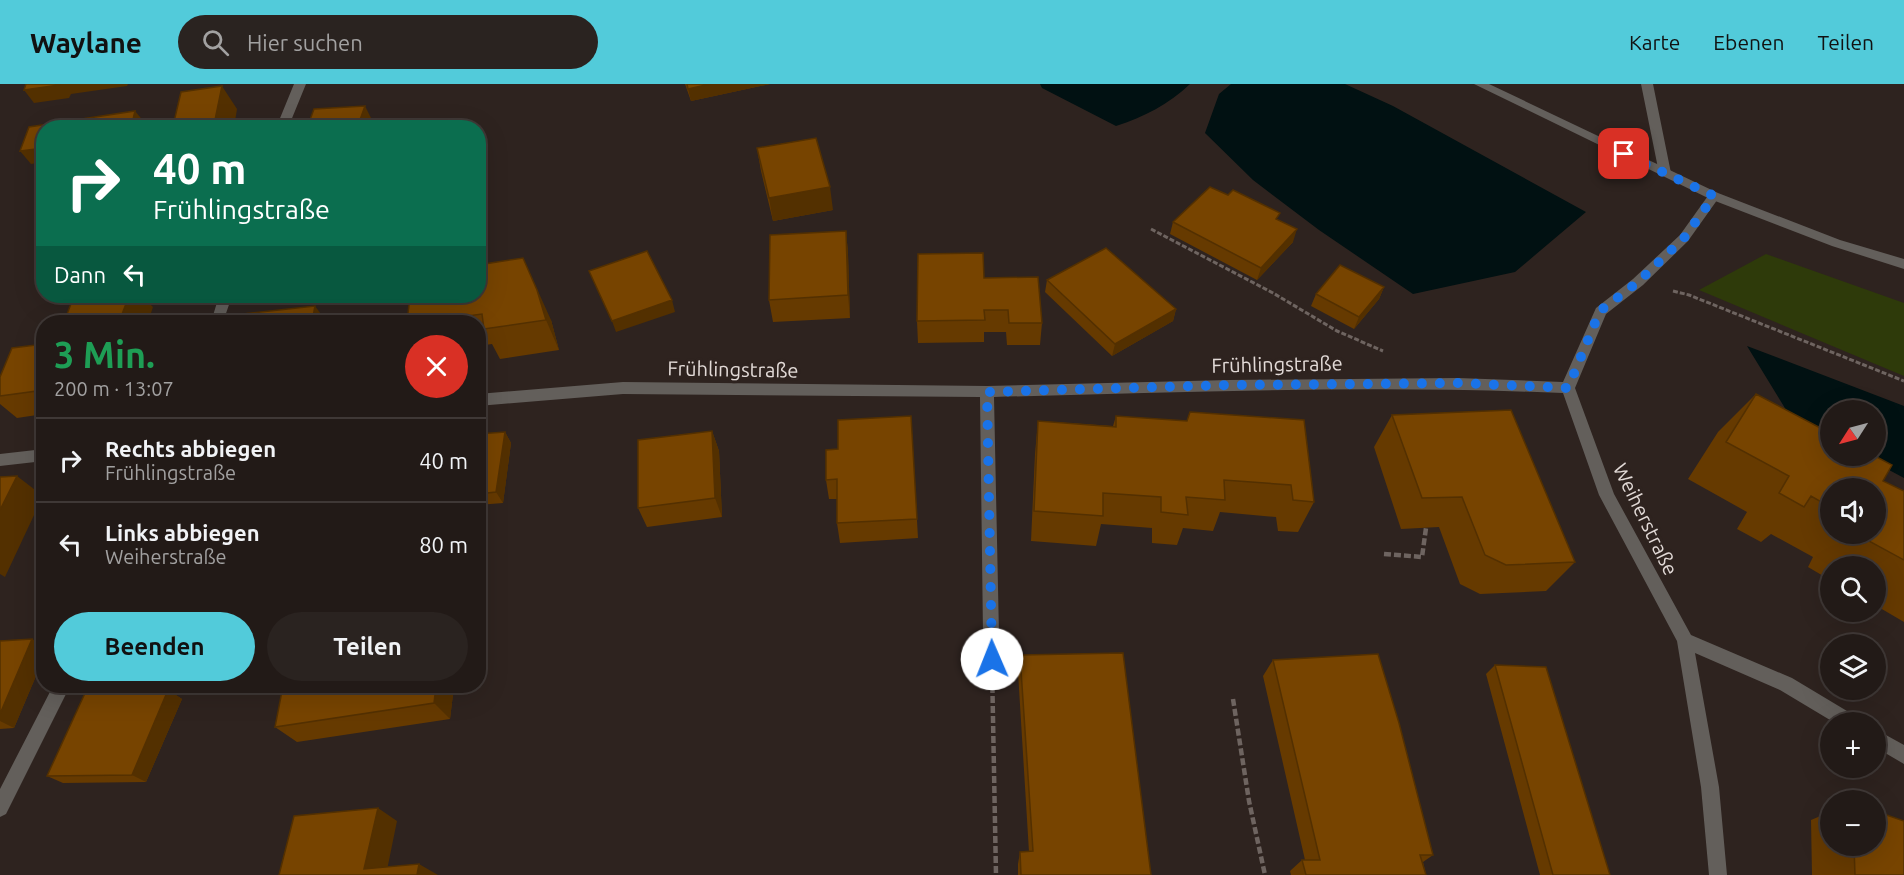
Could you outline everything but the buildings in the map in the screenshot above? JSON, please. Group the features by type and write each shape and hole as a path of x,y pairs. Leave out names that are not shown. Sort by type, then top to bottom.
{"street":[{"path":"285,120 300,84"},
{"path":"1480,84 1714,196 1836,243 1904,264"},
{"path":"1647,84 1665,173"},
{"path":"1568,388 1600,311 1638,282 1684,238 1714,196"},
{"name":"Frühlingstraße","path":"486,399 623,388 987,392 1229,385 1458,383 1568,388"},
{"name":"Weiherstraße","path":"1568,388 1606,495 1685,640 1710,787 1718,875"},
{"path":"987,392 991,635"},
{"path":"0,460 36,456"},
{"path":"1685,640 1786,684 1833,712"},
{"path":"0,808 58,693"},
{"path":"1886,744 1904,755"}],"path":[{"path":"1151,229 1201,257 1273,292 1337,330 1390,354"},
{"path":"1638,282 1689,295 1904,381"},
{"path":"1384,554 1422,557 1426,528"},
{"path":"991,635 996,875"},
{"path":"1233,699 1249,801 1265,875"}],"green space":[{"path":"1766,254 1904,303 1904,376 1699,290"}],"shaded area":[{"path":"1040,84 1190,84 1174,98 1156,109 1116,126 1042,88"},
{"path":"1231,84 1345,84 1393,106 1586,212 1515,272 1413,294 1319,230 1253,180 1205,133 1219,94"},
{"path":"1747,346 1904,406 1904,478 1882,466 1886,466 1886,400 1820,400 1820,434 1791,418"}],"route":[{"path":"992,659 987,392 1229,385 1458,383 1568,388 1600,311 1638,282 1684,238 1714,196 1624,154"}]}
